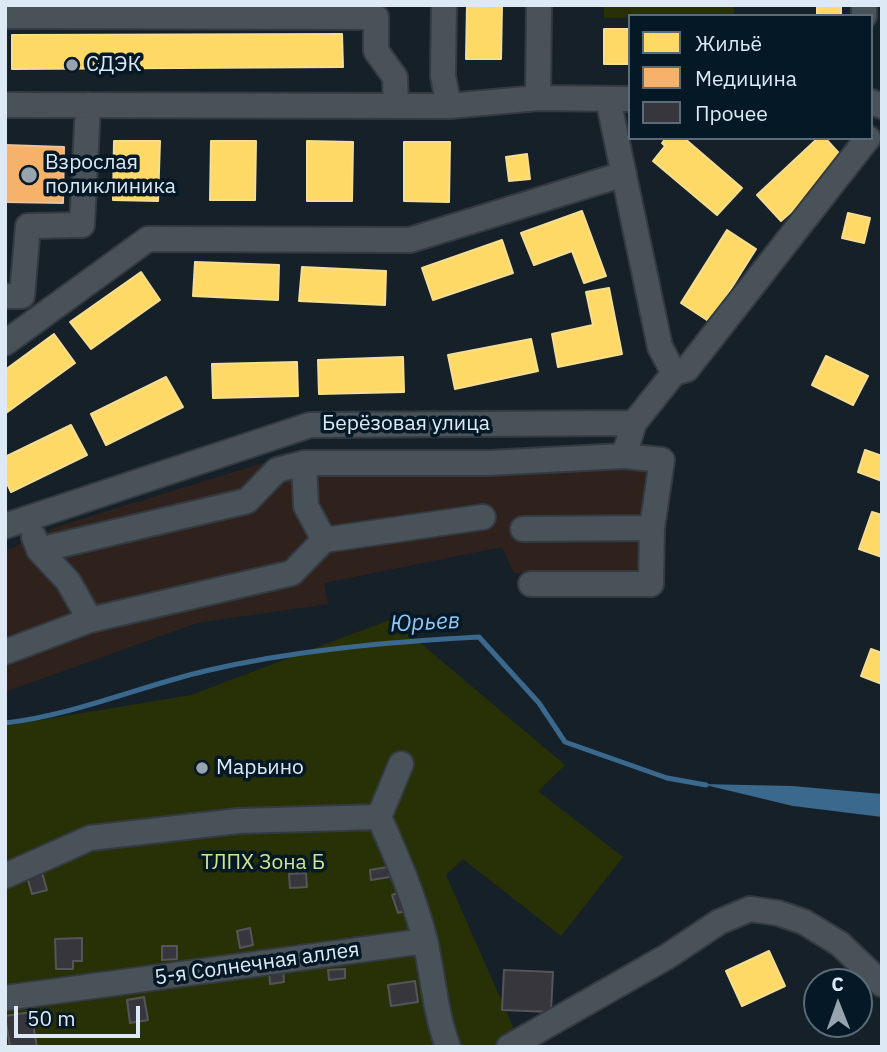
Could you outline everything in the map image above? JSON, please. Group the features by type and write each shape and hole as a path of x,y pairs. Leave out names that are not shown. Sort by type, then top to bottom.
{"street":[{"path":"444,5 443,76 449,106"},
{"path":"538,99 539,5"},
{"path":"5,16 376,17 376,51 395,77 396,106"},
{"path":"5,105 449,106 538,99 619,99 624,174 660,347 674,373"},
{"path":"5,296 22,296 28,226 82,225 88,105"},
{"path":"624,456 635,423 674,373 687,369 866,140"},
{"path":"5,343 148,239 410,240 624,174"},
{"name":"Берёзовая улица","path":"17,523 310,425 635,423"},
{"path":"38,551 247,501 277,470 304,463 488,463 624,456 662,460 652,528 652,583 531,584"},
{"path":"304,463 306,506 324,540"},
{"path":"5,652 89,620 292,573 324,540 483,517"},
{"path":"17,523 38,551 68,581 89,620"},
{"path":"523,528 652,528"},
{"path":"401,764 379,817 408,881 425,941 440,1024 448,1047"},
{"path":"5,876 90,838 238,821 379,817"},
{"path":"509,1047 668,956 719,922 750,909 778,913 804,922 840,944 882,984"},
{"name":"5-я Солнечная аллея","path":"5,998 425,941"}],"shaded area":[{"path":"668,448 665,570 514,573 502,547 324,583 328,604 197,623 5,692 5,551 59,526 292,454"}],"green space":[{"path":"604,5 734,5 734,14 628,14 628,18 604,18"},
{"name":"ТЛПХ Зона Б","path":"392,619 565,765 538,791 623,857 561,936 463,859 446,875 522,1047 5,1047 5,726 191,695"}],"water":[{"path":"701,784 792,786 882,794 882,817 793,806"}],"building: Жильё":[{"path":"467,5 502,5 501,59 466,59"},
{"path":"817,5 841,5 841,14 817,14"},
{"path":"604,29 628,29 628,64 604,64"},
{"path":"342,34 343,67 12,69 12,35"},
{"path":"664,140 686,140 742,188 717,215 653,161 665,146 662,143"},
{"path":"816,140 827,140 847,162 781,221 757,195"},
{"path":"114,141 160,141 158,201 113,200"},
{"path":"211,141 256,141 255,200 210,200"},
{"path":"307,141 353,142 352,201 307,201"},
{"path":"404,142 450,142 449,202 404,201"},
{"path":"527,154 530,179 509,181 506,157"},
{"path":"582,211 606,276 584,283 572,251 534,265 521,233"},
{"path":"848,213 870,218 864,243 842,238"},
{"path":"727,230 756,249 710,322 681,303"},
{"path":"502,240 513,273 433,300 422,268"},
{"path":"195,262 279,265 278,300 193,296"},
{"path":"302,267 386,271 385,305 299,301"},
{"path":"141,272 160,300 91,349 70,322"},
{"path":"609,288 622,354 558,367 552,334 593,325 586,292"},
{"path":"54,334 75,363 6,413 5,370"},
{"path":"531,339 538,371 455,389 448,355"},
{"path":"826,356 868,376 853,405 812,385"},
{"path":"403,357 404,392 319,394 318,360"},
{"path":"297,362 298,396 213,398 212,364"},
{"path":"166,377 183,407 106,445 91,414"},
{"path":"71,425 87,455 11,492 5,479 5,457"},
{"path":"865,450 882,456 882,481 858,472"},
{"path":"872,512 882,515 882,557 859,549"},
{"path":"871,649 882,653 882,684 861,676"},
{"path":"769,951 785,986 742,1006 726,971"}],"building: Медицина":[{"path":"5,145 64,147 63,203 5,202"}],"building: Прочее":[{"path":"388,867 390,877 371,880 370,870"},
{"path":"41,869 47,890 32,894 26,873"},
{"path":"306,873 307,887 290,888 289,874"},
{"path":"403,891 410,909 398,913 392,895"},
{"path":"250,928 253,945 240,948 237,931"},
{"path":"82,938 82,961 73,961 73,969 56,969 55,939"},
{"path":"162,946 177,946 177,959 162,960"},
{"path":"283,967 284,982 270,984 269,969"},
{"path":"345,969 345,978 329,980 328,970"},
{"path":"504,970 553,972 551,1012 502,1010"},
{"path":"415,981 418,1002 391,1006 388,985"},
{"path":"144,997 148,1020 130,1023 127,1000"},
{"path":"31,1012 37,1047 10,1047 5,1016"}],"waterway":[{"name":"Юрьев","path":"5,723 56,714 205,671 239,664 342,648 479,637 539,703 565,742 667,778 706,785"}],"place":[{"name":"СДЭК","path":"72,65"},
{"name":"Взрослая поликлиника","path":"29,175"},
{"name":"Марьино","path":"202,768"}]}
